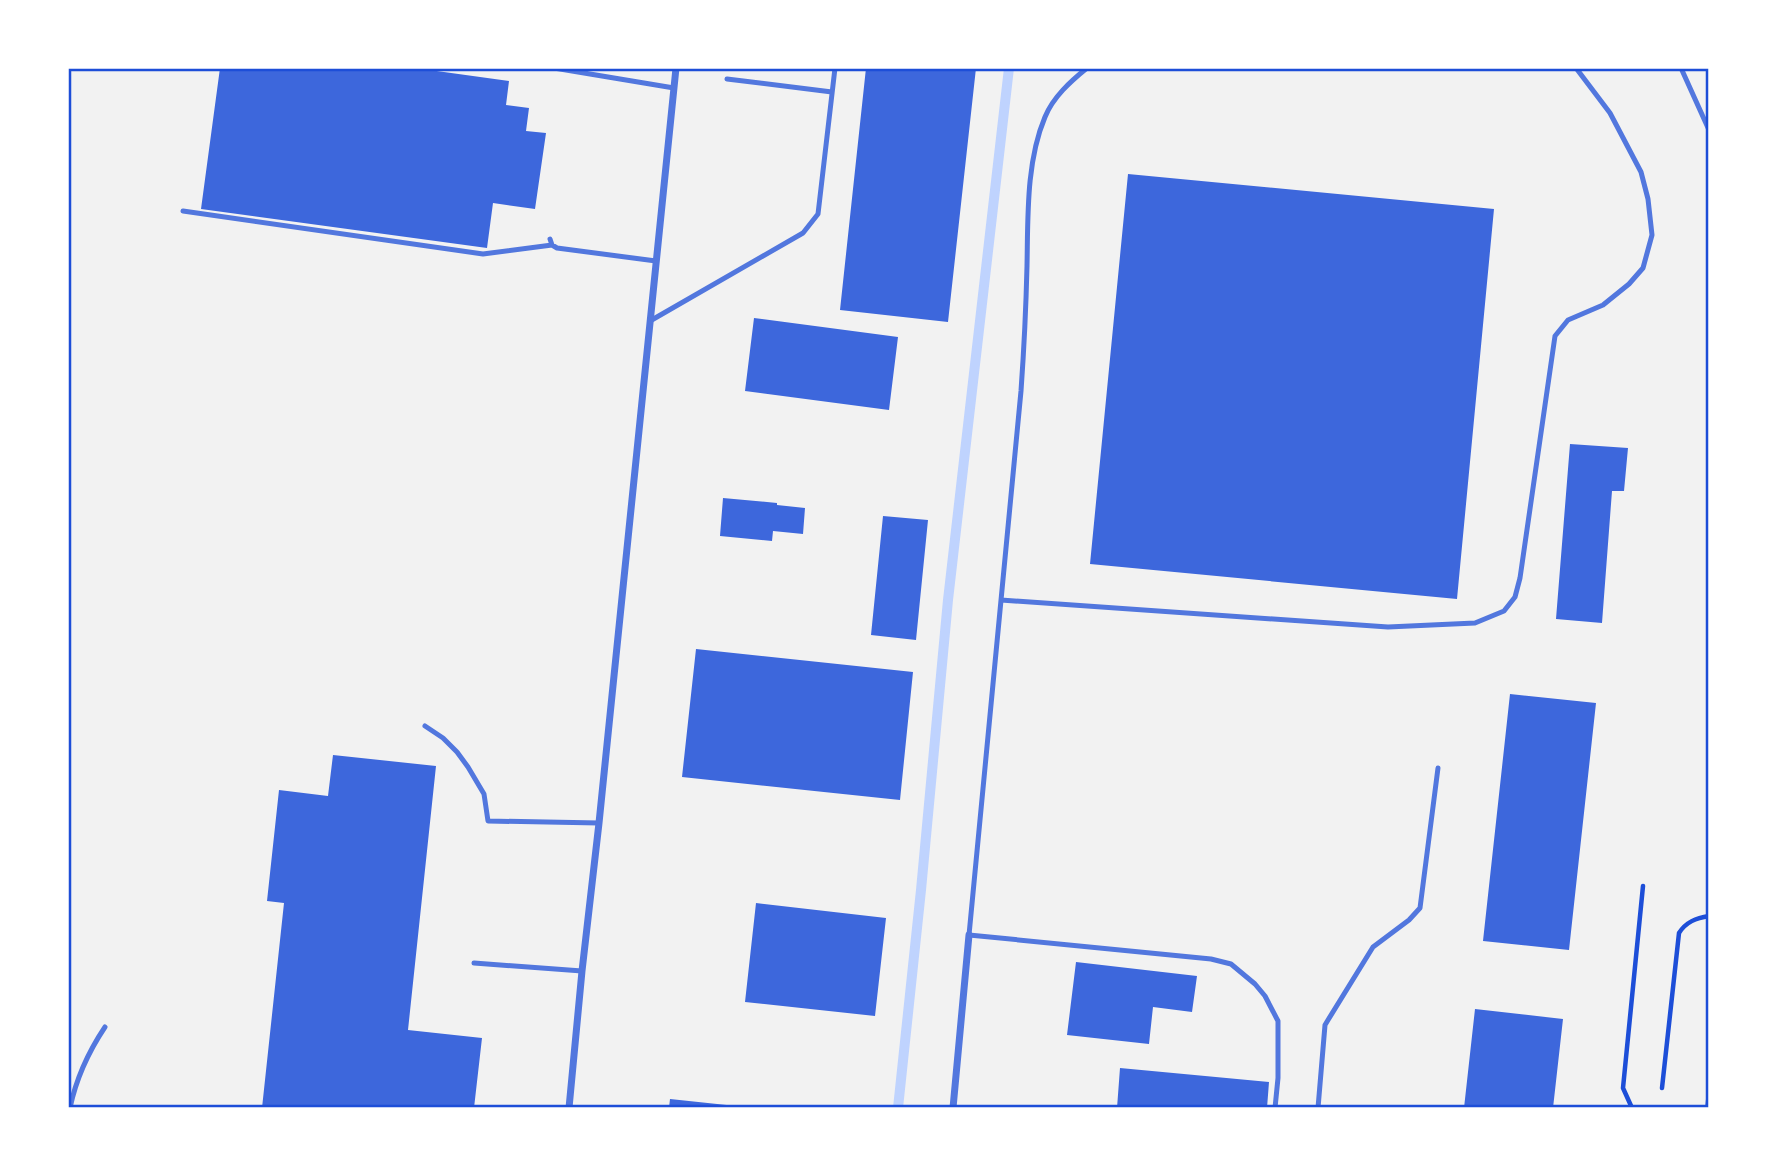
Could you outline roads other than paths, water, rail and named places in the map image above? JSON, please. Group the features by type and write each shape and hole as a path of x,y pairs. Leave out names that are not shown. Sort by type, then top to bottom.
{"street":[{"path":"569,1108 676,68"},
{"path":"953,1108 969,935"}],"lane":[{"path":"554,68 674,88"},
{"path":"650,321 803,233 812,223 818,214 835,68"},
{"path":"1087,68 1060,93 1046,114 1033,158 1028,214 1021,391 969,935 1211,959 1231,964 1265,996 1278,1021 1275,1108"},
{"path":"1001,600 1388,627 1475,623 1504,611 1515,597 1520,578 1556,336 1568,320 1603,305 1629,284 1643,268 1651,234 1648,199 1641,172 1610,113 1576,68"},
{"path":"1681,68 1709,130"},
{"path":"727,79 832,92"},
{"path":"183,211 483,254 551,242 557,248 568,250 656,261"},
{"path":"425,726 443,738 468,768 484,794 488,821 599,823"},
{"path":"1318,1108 1325,1025 1331,1013 1373,947 1409,920 1420,908 1438,768"},
{"path":"474,963 582,971"},
{"path":"70,1108 73,1091 95,1042 105,1027"}],"waterway":[{"path":"898,1108 948,600 1009,68"}]}
